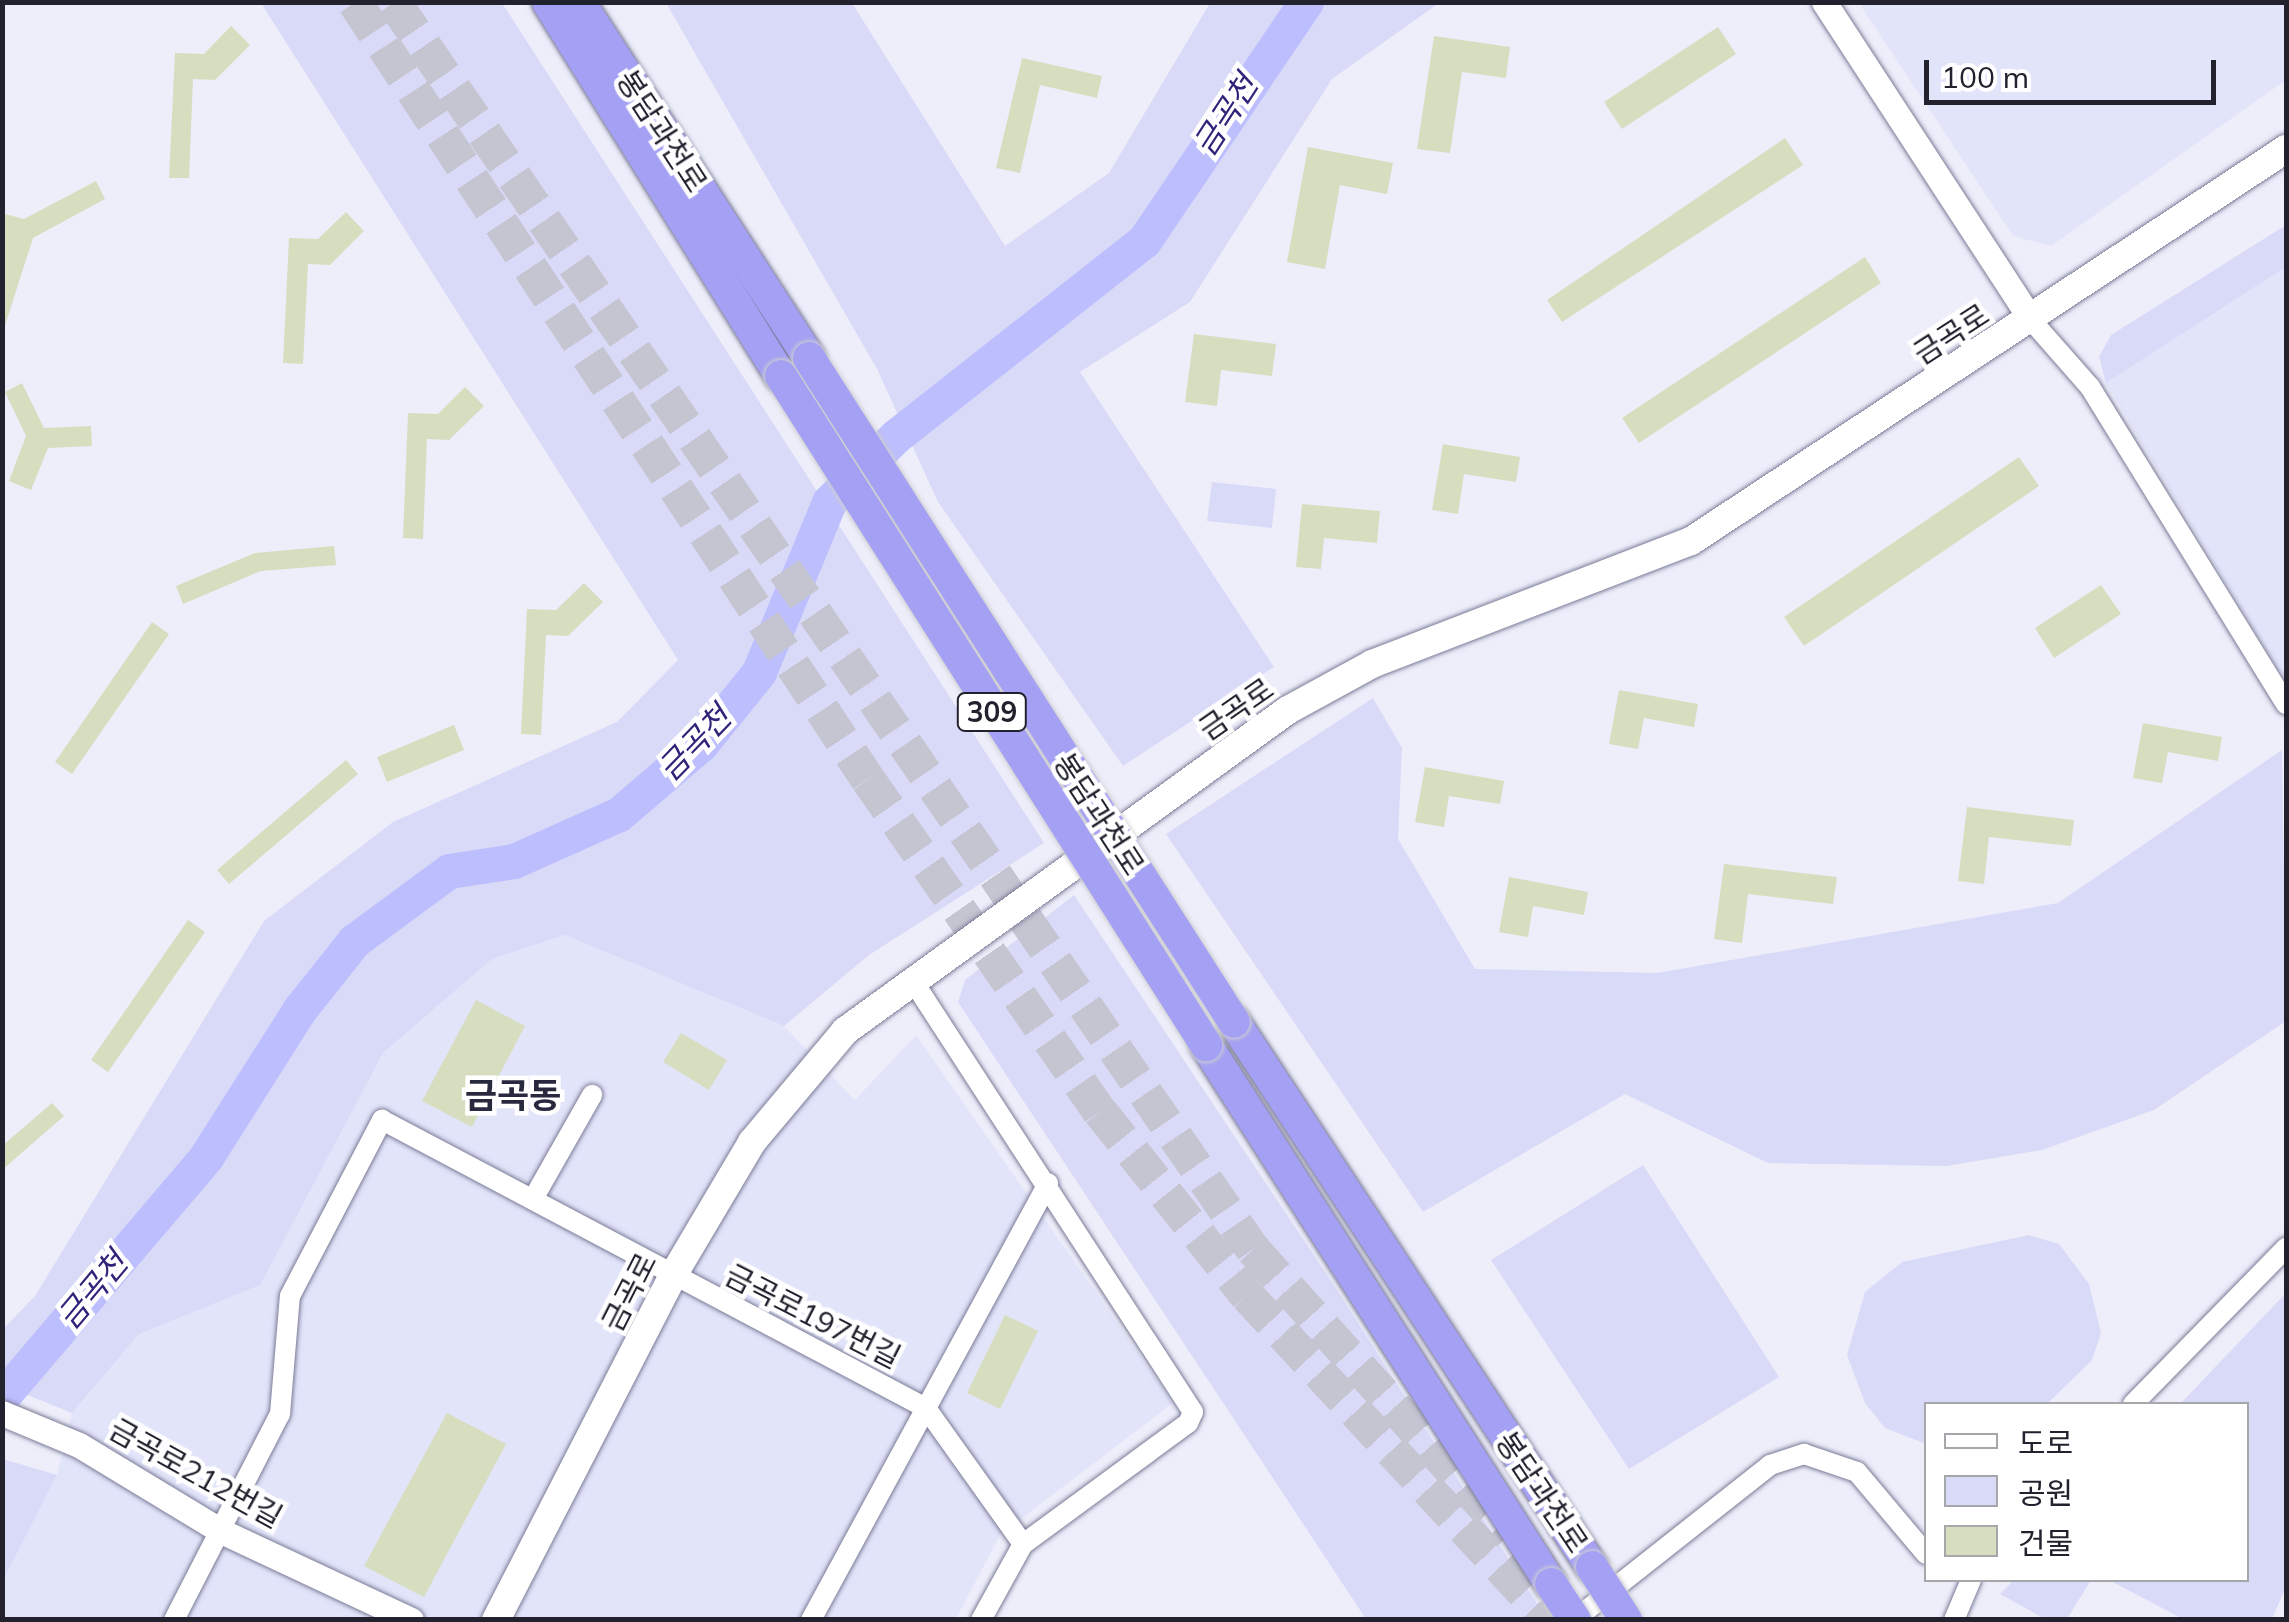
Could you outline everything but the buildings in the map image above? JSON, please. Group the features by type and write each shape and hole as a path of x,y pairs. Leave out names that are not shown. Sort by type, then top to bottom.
{"highway":[{"name":"봉담과천로","path":"548,2 781,376 1574,1620"},
{"name":"봉담과천로","path":"579,2 1234,1022 1626,1620"}],"main road":[{"name":"금곡로","path":"496,1620 672,1276 752,1142 845,1030 1288,710 1372,664 1691,542 2286,149"}],"street":[{"path":"1824,2 2032,320 2090,386 2286,704"},
{"path":"913,981 1048,1184 1192,1412 1188,1424 1024,1544 980,1620"},
{"path":"533,1199 592,1095"},
{"name":"금곡로197번길","path":"221,1531 280,1414 290,1296 303,1262 382,1120 926,1408 1024,1544"},
{"path":"811,1620 1048,1184"},
{"path":"2135,1402 2286,1248"},
{"name":"금곡로212번길","path":"2,1413 78,1445 221,1531 411,1620"},
{"path":"1574,1620 1770,1464 1804,1454 1857,1472 1924,1552"},
{"path":"174,1620 221,1531"},
{"path":"1954,1620 1961,1583"}],"shaded area":[{"path":"1859,3 2286,3 2286,80 2051,246 2013,236"},
{"path":"2286,267 2286,683 2106,383"},
{"path":"565,935 784,1026 855,1100 916,1035 1173,1403 1000,1535 956,1619 3,1620 2,1580 57,1475 72,1413 139,1334 260,1284 383,1053 492,959"}],"green space":[{"path":"261,3 502,3 1044,843 869,955 784,1026 565,935 492,959 383,1053 260,1285 139,1334 72,1413 3,1385 3,1329 35,1296 264,921 393,822 617,722 678,660"},
{"path":"666,3 852,3 1005,246 1109,173 1210,3 1439,3 1332,79 1190,302 1080,372 1274,667 1123,766 938,502 877,369"},
{"path":"2286,225 2286,267 2106,383 2099,357 2111,335"},
{"path":"1212,482 1276,489 1272,528 1207,521"},
{"path":"1373,698 1402,748 1398,839 1475,969 1657,973 2058,903 2282,750 2286,1021 2154,1110 2042,1150 1947,1166 1768,1163 1625,1094 1423,1212 1166,834"},
{"path":"1074,895 1333,1284 1547,1619 1366,1619 958,1002 965,980"},
{"path":"1643,1165 1779,1377 1629,1469 1491,1260"},
{"path":"2029,1235 2059,1244 2089,1284 2101,1333 2092,1360 2049,1402 1924,1402 1924,1443 1885,1428 1865,1403 1847,1355 1865,1292 1902,1262"},
{"path":"2286,1293 2286,1586 2272,1619 2183,1619 2113,1582 2249,1582 2249,1402 2182,1402"},
{"path":"2,1459 57,1475 3,1580"},
{"path":"2012,1582 2090,1582 2067,1619 2047,1620 2000,1594"}],"waterway":[{"name":"금곡천","path":"2,1397 206,1157 300,1009 354,941 449,871 514,861 619,814 701,744 759,672 829,502 896,436 1144,241 1306,2"}],"tunnel":[{"path":"355,2 868,779 1100,1111 1247,1295 1550,1620"},
{"path":"394,2 1253,1249 1510,1534"}],"district":[{"name":"금곡동","path":"513,1095"}]}
